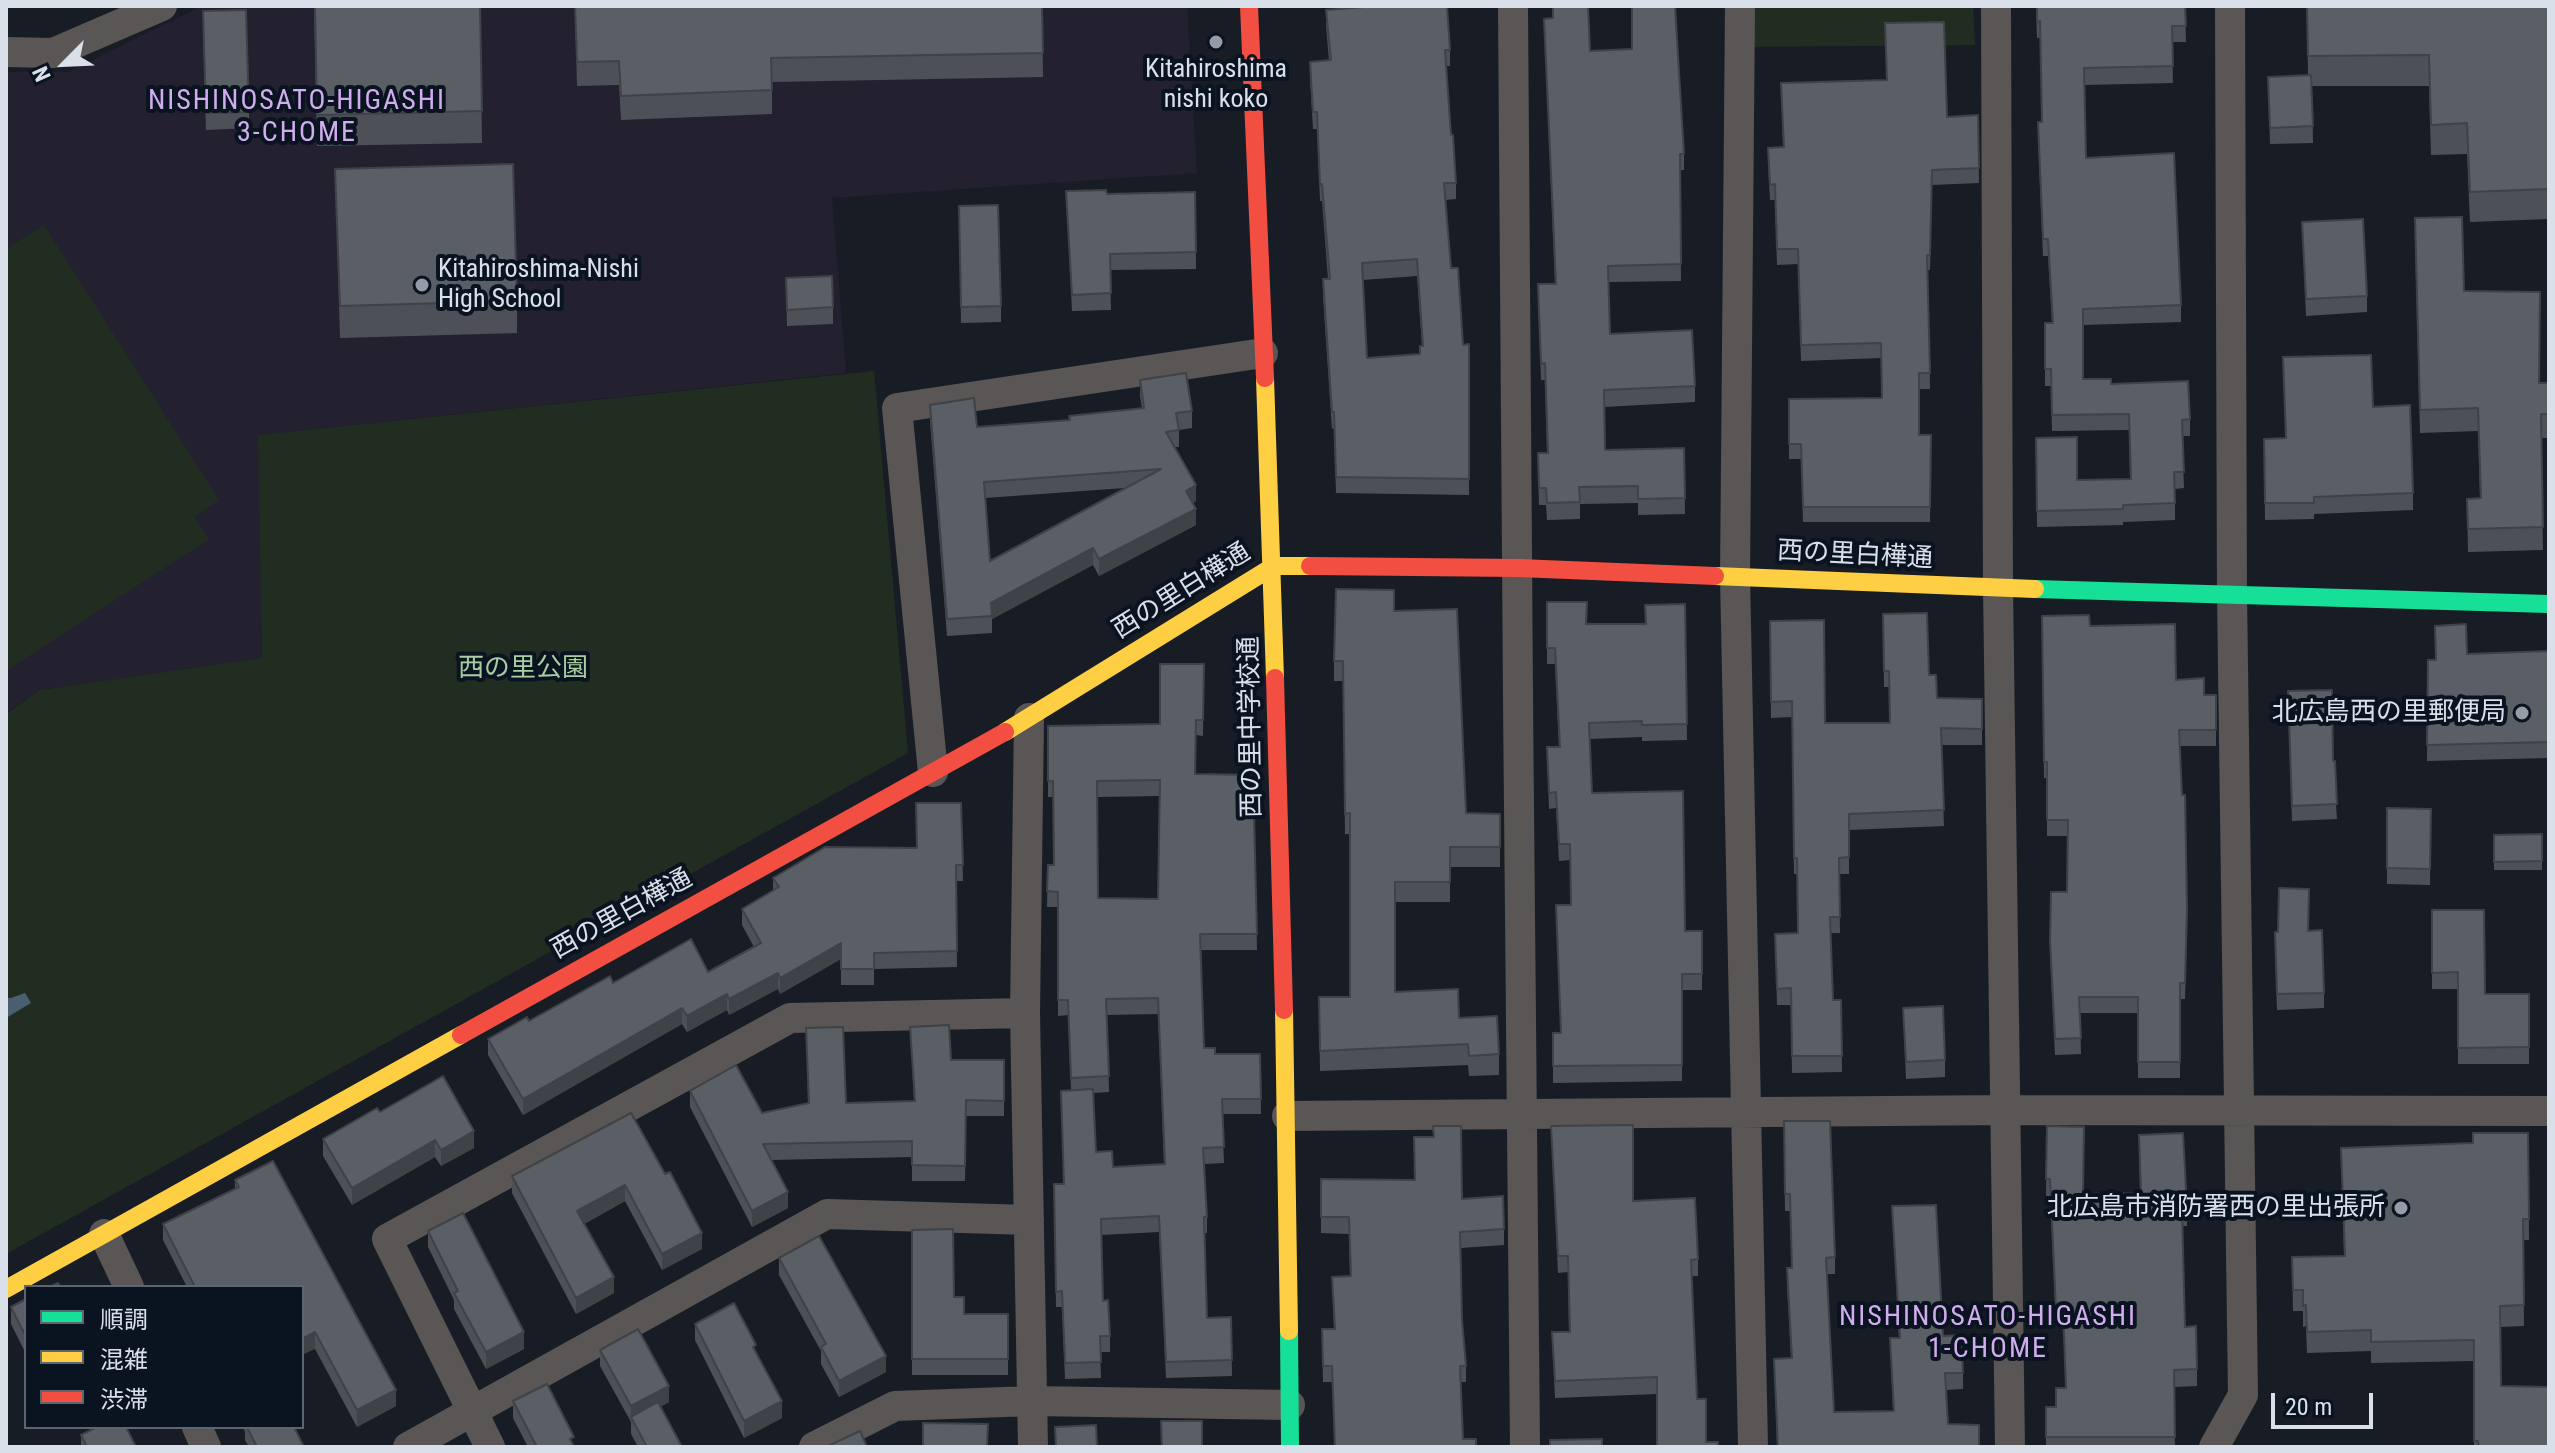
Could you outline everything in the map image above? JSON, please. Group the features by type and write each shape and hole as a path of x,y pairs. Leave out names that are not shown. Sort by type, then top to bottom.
{"street":[{"path":"6,52 53,53 162,6"},
{"name":"西の里中学校通","path":"1249,6 1274,566 1287,1116 1290,1447"},
{"path":"1513,6 1525,1447"},
{"path":"1740,6 1735,576 1753,1447"},
{"path":"1996,6 1998,588 2010,1447"},
{"path":"2214,1447 2243,1395 2232,594 2230,6"},
{"path":"933,772 897,408 1263,353"},
{"name":"西の里白樺通","path":"6,1289 1029,718 1274,566 1519,568 1998,588 2549,604"},
{"path":"1029,718 1025,1013 1033,1447"},
{"path":"490,1447 387,1239 790,1018 1025,1013"},
{"path":"1287,1116 2006,1110 2549,1111"},
{"path":"408,1447 827,1214 1029,1220"},
{"path":"104,1234 128,1285"},
{"path":"814,1447 895,1406 1032,1401 1290,1405"}],"shaded area":[{"name":"Kitahiroshima-Nishi High School","path":"202,6 1187,6 1197,173 832,198 846,373 259,435 262,658 40,690 6,713 6,72 68,72"}],"green space":[{"path":"1740,6 1973,6 1975,45 1740,47"},
{"path":"44,225 219,500 194,517 209,539 6,671 6,249"},
{"name":"西の里公園","path":"874,371 908,753 6,1254 6,714 40,690 262,658 258,435"}],"water":[{"path":"25,993 31,1003 6,1018 6,998"}],"building":[{"path":"315,6 480,6 482,111 317,115"},
{"path":"575,6 1042,6 1043,53 771,58 772,90 621,96 619,61 577,62"},
{"path":"1447,6 1450,50 1445,50 1456,183 1444,183 1451,268 1458,268 1463,345 1469,344 1469,479 1336,477 1323,279 1330,279 1310,62 1331,60 1326,10","holes":["1417,259 1423,346 1420,346 1420,354 1367,358 1362,263"]},
{"path":"1553,6 1588,6 1590,51 1632,49 1632,6 1675,6 1684,154 1680,154 1681,264 1608,266 1610,334 1692,330 1695,386 1604,390 1605,450 1684,448 1685,498 1638,499 1638,486 1579,487 1580,502 1547,503 1546,488 1539,488 1538,453 1548,453 1538,284 1556,284 1544,19 1553,18"},
{"path":"2037,6 2185,6 2186,26 2172,26 2173,66 2084,68 2086,158 2174,153 2181,305 2083,309 2083,379 2111,379 2111,384 2188,381 2190,419 2182,420 2184,472 2174,472 2175,503 2123,505 2123,509 2037,511 2036,438 2077,437 2077,480 2131,479 2129,414 2052,415 2051,369 2045,369 2045,323 2053,323 2048,239 2043,239 2038,122 2042,122 2040,21 2037,22"},
{"path":"2307,6 2549,6 2549,189 2470,192 2467,123 2431,125 2429,55 2308,56"},
{"path":"246,10 249,112 206,113 203,11"},
{"path":"1944,22 1947,117 1978,115 1979,168 1932,170 1930,255 1927,255 1930,373 1919,373 1919,435 1931,435 1930,507 1803,507 1801,444 1789,444 1789,399 1882,398 1881,343 1801,345 1798,249 1777,249 1775,184 1770,185 1768,148 1784,147 1781,83 1887,80 1885,23"},
{"path":"2311,75 2313,126 2270,128 2268,77"},
{"path":"513,164 517,301 340,306 335,169"},
{"path":"1106,190 1107,194 1195,192 1196,252 1110,254 1111,293 1072,295 1066,191"},
{"path":"998,205 1001,306 961,307 959,206"},
{"path":"2462,217 2464,291 2540,292 2539,383 2549,383 2549,414 2541,414 2543,527 2468,529 2467,499 2481,498 2478,408 2420,410 2415,218"},
{"path":"2363,219 2367,296 2306,299 2302,222"},
{"path":"832,276 833,307 787,310 786,278"},
{"path":"2371,355 2373,407 2410,405 2413,493 2314,497 2314,503 2265,503 2264,439 2286,438 2283,357"},
{"path":"1186,373 1192,411 1176,413 1179,430 1166,432 1196,485 1186,491 1196,509 1099,559 1093,548 991,603 992,616 947,619 930,405 974,398 977,427 1070,420 1069,416 1144,408 1140,380","holes":["1161,469 990,561 984,482"]},
{"path":"1336,589 1394,590 1394,611 1457,609 1466,813 1500,814 1500,847 1450,847 1450,882 1395,882 1395,992 1458,989 1459,1018 1497,1016 1499,1054 1469,1056 1468,1044 1320,1051 1319,997 1350,997 1350,813 1345,814 1343,661 1334,661"},
{"path":"1547,602 1587,602 1586,624 1646,624 1645,605 1685,604 1687,724 1642,725 1642,721 1589,723 1592,793 1683,791 1685,931 1702,931 1702,974 1682,974 1682,1065 1553,1066 1553,1033 1561,1033 1556,905 1571,905 1570,844 1559,844 1556,792 1549,793 1547,747 1560,747 1555,648 1547,648"},
{"path":"1927,613 1929,675 1936,675 1937,698 1982,699 1982,729 1941,728 1944,810 1849,814 1849,857 1839,858 1840,917 1830,917 1833,1000 1841,1000 1842,1056 1792,1056 1791,988 1777,989 1775,934 1798,933 1792,701 1771,702 1770,621 1824,620 1825,723 1890,723 1889,671 1884,671 1883,614"},
{"path":"2089,615 2090,626 2175,624 2176,680 2204,678 2204,695 2216,695 2216,730 2179,730 2182,795 2185,795 2187,909 2185,983 2180,983 2180,1062 2138,1062 2138,997 2079,997 2081,1038 2055,1039 2051,892 2067,892 2068,820 2047,820 2042,616"},
{"path":"2466,624 2467,654 2549,651 2549,742 2427,745 2428,660 2436,660 2435,626"},
{"path":"1160,664 1204,664 1203,720 1196,720 1195,774 1253,775 1257,934 1200,934 1204,1048 1215,1048 1215,1054 1260,1054 1261,1099 1222,1099 1224,1147 1203,1148 1207,1318 1231,1317 1232,1360 1166,1362 1159,1216 1101,1219 1103,1301 1108,1300 1110,1336 1100,1336 1101,1362 1065,1363 1062,1291 1056,1292 1054,1184 1064,1184 1061,1091 1093,1089 1096,1152 1112,1151 1113,1167 1165,1164 1158,998 1106,999 1109,1076 1071,1078 1068,1000 1058,1000 1058,892 1047,891 1048,865 1054,865 1053,781 1048,781 1048,726 1160,724","holes":["1160,780 1158,899 1098,898 1097,781"]},
{"path":"2332,690 2337,804 2292,806 2288,691"},
{"path":"916,803 961,803 963,865 956,865 957,951 874,953 874,969 841,969 841,943 780,978 778,973 729,999 727,994 687,1016 682,1008 523,1099 488,1039 527,1017 529,1021 610,976 613,983 691,939 708,972 761,943 742,909 779,887 773,878 825,847 917,848"},
{"path":"2387,808 2431,809 2430,869 2387,868"},
{"path":"2542,834 2542,861 2494,862 2494,835"},
{"path":"2279,888 2309,889 2308,931 2322,930 2324,993 2277,994 2275,932 2278,932"},
{"path":"2432,910 2484,910 2485,994 2529,994 2529,1047 2458,1048 2458,972 2432,973"},
{"path":"1943,1006 1945,1060 1906,1062 1903,1008"},
{"path":"949,1025 951,1060 1004,1060 1004,1101 966,1100 965,1166 912,1165 912,1141 763,1144 788,1192 752,1211 690,1091 736,1065 762,1113 809,1103 806,1028 843,1027 846,1103 915,1101 910,1027"},
{"path":"443,1076 474,1131 441,1150 435,1140 352,1188 323,1139 377,1108 380,1112"},
{"path":"631,1113 665,1174 670,1172 702,1233 662,1254 625,1185 577,1211 614,1277 576,1298 512,1176"},
{"path":"1784,1121 1830,1121 1835,1257 1826,1258 1834,1412 1894,1411 1890,1338 1900,1338 1892,1206 1936,1205 1943,1336 1961,1335 1963,1373 1945,1373 1948,1424 1979,1425 1979,1447 1778,1447 1774,1359 1792,1358 1787,1268 1792,1268 1790,1194 1785,1194"},
{"path":"1633,1125 1633,1201 1695,1198 1698,1259 1691,1260 1697,1399 1706,1399 1706,1442 1718,1442 1718,1447 1657,1447 1657,1377 1555,1381 1552,1332 1570,1332 1568,1256 1558,1256 1551,1126"},
{"path":"1433,1126 1461,1126 1462,1199 1503,1196 1504,1229 1460,1232 1466,1366 1460,1366 1463,1439 1476,1439 1476,1447 1335,1447 1332,1366 1323,1366 1322,1329 1335,1329 1332,1277 1351,1276 1349,1217 1321,1217 1321,1179 1415,1180 1414,1137 1434,1137"},
{"path":"2047,1126 2084,1127 2083,1194 2141,1193 2139,1135 2183,1133 2187,1209 2182,1209 2185,1327 2196,1326 2197,1369 2174,1370 2175,1437 2046,1437 2046,1407 2056,1407 2056,1388 2066,1388 2063,1309 2056,1310 2050,1179 2046,1179"},
{"path":"2473,1133 2528,1133 2529,1219 2523,1219 2524,1305 2500,1306 2501,1386 2549,1387 2549,1447 2479,1447 2478,1441 2474,1441 2474,1340 2371,1342 2371,1330 2307,1332 2303,1290 2293,1290 2292,1257 2345,1256 2341,1148 2473,1143"},
{"path":"273,1161 396,1390 357,1410 315,1332 304,1338 304,1285 194,1285 163,1224 239,1187 235,1180"},
{"path":"463,1213 524,1332 486,1352 454,1293 458,1291 428,1231"},
{"path":"953,1229 954,1297 964,1297 964,1314 1008,1314 1008,1359 912,1359 912,1230"},
{"path":"819,1236 886,1356 839,1381 821,1347 826,1344 779,1258"},
{"path":"24,1300 24,1333 11,1307"},
{"path":"734,1303 782,1401 744,1421 695,1324"},
{"path":"638,1329 669,1386 631,1406 600,1350"},
{"path":"547,1384 574,1437 570,1439 574,1447 537,1447 513,1401"},
{"path":"658,1402 682,1447 647,1447 631,1417"},
{"path":"1161,1421 1202,1421 1202,1447 1162,1447"},
{"path":"923,1423 988,1424 987,1447 923,1447"},
{"path":"1096,1425 1097,1447 1056,1447 1055,1427"},
{"path":"93,1429 127,1429 136,1447 87,1447 81,1435"},
{"path":"248,1429 295,1429 304,1447 257,1447"},
{"path":"860,1431 867,1447 826,1447"},
{"path":"1602,1439 1602,1447 1550,1447 1550,1440"}],"traffic: fast":[{"path":"2035,589 2549,604"},
{"path":"1289,1331 1290,1447"}],"traffic: slow":[{"path":"1265,378 1275,678"},
{"path":"1005,732 1274,566 1310,566"},
{"path":"1715,576 2035,589"},
{"path":"1284,1010 1289,1331"},
{"path":"6,1289 461,1035"}],"traffic: jam":[{"path":"1249,6 1265,378"},
{"path":"1310,566 1519,568 1715,576"},
{"path":"1275,678 1284,1010"},
{"path":"461,1035 1005,732"}],"place":[{"name":"Kitahiroshima nishi koko","path":"1216,42"},
{"name":"Kitahiroshima-Nishi High School","path":"422,285"},
{"name":"北広島西の里郵便局","path":"2522,713"},
{"name":"北広島市消防署西の里出張所","path":"2401,1208"}],"district":[{"name":"NISHINOSATO-HIGASHI 3-CHOME","path":"297,118"},
{"name":"NISHINOSATO-HIGASHI 1-CHOME","path":"1988,1334"}]}
